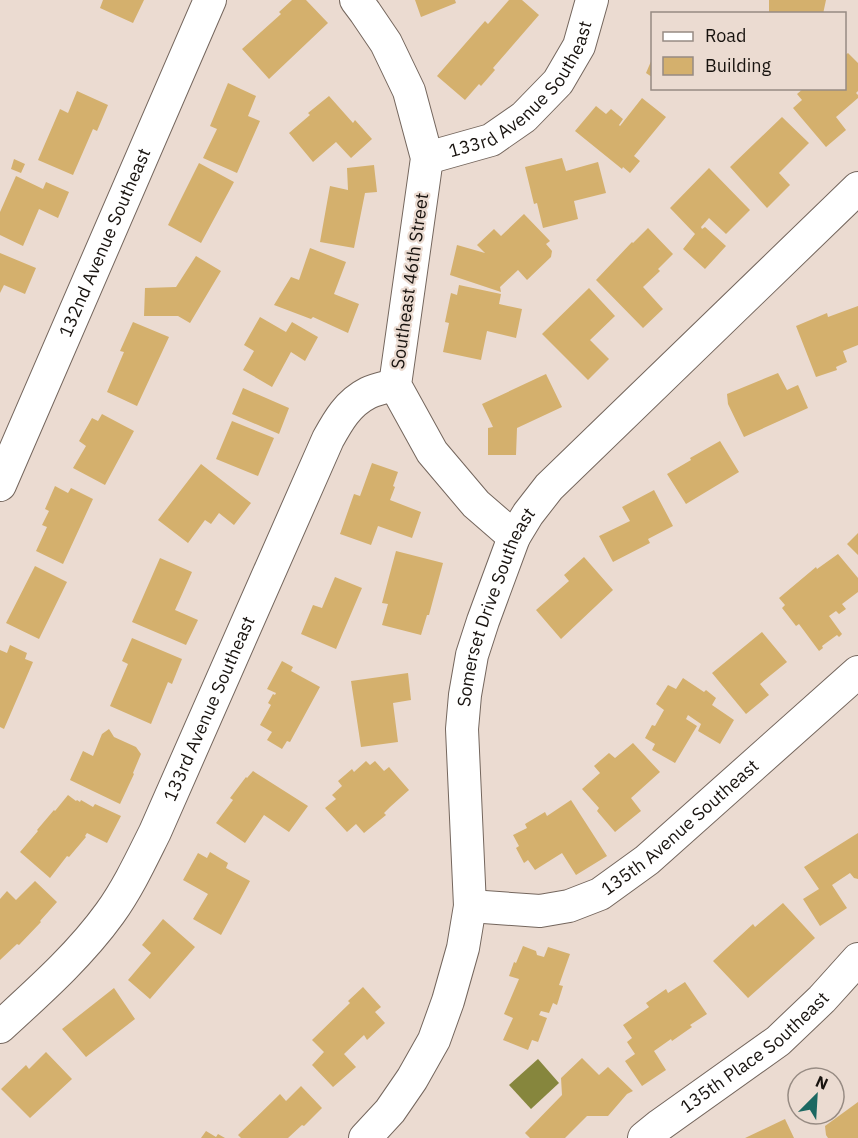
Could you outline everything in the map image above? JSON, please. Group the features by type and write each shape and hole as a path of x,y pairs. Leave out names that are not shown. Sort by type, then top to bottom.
{"street":[{"name":"132nd Avenue Southeast","path":"0,485 210,0"},
{"name":"Southeast 46th Street","path":"356,0 386,44 408,91 427,158 395,385 432,452 476,504 514,537"},
{"name":"133rd Avenue Southeast","path":"427,158 490,140 524,117 558,82 579,46 592,0"},
{"name":"Somerset Drive Southeast","path":"365,1138 390,1111 412,1079 434,1040 463,948 470,906 462,729 465,695 472,655 514,537 549,487 858,188"},
{"name":"133rd Avenue Southeast","path":"0,1027 41,990 84,945 110,914 132,879 328,439 340,417 353,403 369,393 395,385"},
{"name":"135th Avenue Southeast","path":"470,906 540,911 569,906 600,894 647,860 858,672"},
{"name":"135th Place Southeast","path":"644,1138 778,1041 822,999 858,959"}],"shaded area":[{"path":"538,1059 559,1083 531,1109 509,1085"}],"building":[{"path":"103,0 144,0 133,23 100,8"},
{"path":"292,0 306,0 328,23 269,79 242,49 281,14 279,12"},
{"path":"415,0 455,0 456,3 421,17"},
{"path":"509,0 522,0 539,15 493,68 495,70 465,100 437,76 485,21 488,24"},
{"path":"769,0 826,0 823,12 769,12"},
{"path":"848,53 858,63 858,91 856,93 858,98 836,117 846,130 826,147 793,108 802,100 797,94 802,90 846,90 846,54"},
{"path":"651,61 651,76 646,73"},
{"path":"228,83 256,96 248,116 260,121 237,173 203,158 217,129 210,126"},
{"path":"77,91 108,105 97,131 93,129 73,175 38,160 60,109 68,113"},
{"path":"329,96 353,123 355,120 372,139 351,158 336,142 313,162 289,133"},
{"path":"642,98 666,117 634,156 640,161 630,173 575,131 596,106 606,114 611,109 623,119 620,126"},
{"path":"782,117 809,143 779,173 790,185 767,208 730,167"},
{"path":"562,158 566,171 598,162 606,193 574,201 578,219 543,228 537,203 534,204 525,167"},
{"path":"14,159 25,164 21,173 11,169"},
{"path":"199,163 234,182 201,243 168,225"},
{"path":"374,165 377,192 365,193 354,248 320,242 330,186 348,190 347,168"},
{"path":"709,168 750,210 726,234 709,218 701,227 702,229 705,227 726,246 705,269 683,249 695,234 670,208"},
{"path":"16,176 43,189 46,182 69,192 58,218 39,209 23,246 0,235 0,212"},
{"path":"524,214 550,241 546,244 552,251 551,257 527,280 518,270 500,287 501,292 450,275 457,245 485,253 477,245 494,229 501,236"},
{"path":"648,228 673,254 658,269 660,271 643,287 663,309 643,328 596,280"},
{"path":"310,248 346,262 334,294 359,304 348,333 313,317 311,319 274,305 291,277 299,280"},
{"path":"0,253 36,268 25,294 4,285 0,293"},
{"path":"196,256 221,271 190,323 178,316 144,316 145,288 176,287"},
{"path":"459,285 501,294 499,304 522,309 516,338 487,331 481,360 443,352 449,323 445,322 451,293 457,295"},
{"path":"589,288 615,316 590,340 609,359 588,380 542,334"},
{"path":"858,306 858,345 843,351 847,362 836,367 837,370 816,377 796,326 827,313 828,317"},
{"path":"260,317 286,332 292,322 318,337 305,361 291,352 272,387 243,370 254,351 244,345"},
{"path":"133,322 169,337 137,406 107,392 124,352 120,351"},
{"path":"778,373 787,390 798,385 808,408 744,437 728,404 727,394"},
{"path":"546,374 562,407 517,428 516,455 488,455 488,428 493,427 482,404"},
{"path":"243,388 289,408 279,434 232,414"},
{"path":"102,414 134,431 105,485 73,468 86,446 79,441 92,418 98,421"},
{"path":"232,421 274,438 258,476 216,459"},
{"path":"720,441 739,472 686,504 667,474"},
{"path":"372,463 398,472 390,500 421,512 412,538 378,526 371,545 340,534 354,494 360,496"},
{"path":"201,464 251,503 234,525 219,513 211,524 205,520 188,543 158,520"},
{"path":"55,486 68,493 71,488 93,499 63,564 36,551 47,527 42,525 49,511 45,509"},
{"path":"654,490 673,526 648,539 650,543 613,562 599,536 630,521 622,507"},
{"path":"858,533 858,555 847,544"},
{"path":"396,551 443,563 429,615 427,615 421,635 382,625 388,604 382,603"},
{"path":"838,554 858,578 858,592 842,604 846,609 839,614 836,611 829,616 842,634 822,646 823,648 819,651 799,624 796,626 782,608 785,605 779,598 816,567 817,569"},
{"path":"584,557 613,590 561,639 536,610 569,581 564,575"},
{"path":"160,558 192,572 175,610 198,620 186,645 132,622"},
{"path":"35,566 67,582 39,639 6,623"},
{"path":"335,577 362,588 336,649 301,634 313,605 322,608"},
{"path":"762,632 787,662 760,684 769,695 746,714 712,673"},
{"path":"132,638 182,659 172,684 168,682 151,724 110,706 128,664 122,661"},
{"path":"10,645 27,653 25,659 33,662 4,729 0,727 0,650 7,653"},
{"path":"282,661 293,667 291,671 320,687 290,742 287,741 282,749 267,740 272,732 260,725 271,705 268,703 276,693 267,689"},
{"path":"408,673 411,700 393,703 398,742 361,747 351,681"},
{"path":"683,678 716,698 712,705 734,720 720,744 698,731 701,724 688,715 686,719 697,726 675,763 652,750 655,744 645,738 664,710 656,704 668,685 676,689"},
{"path":"109,729 114,737 136,747 141,754 120,804 70,780 83,751 93,756 102,734"},
{"path":"633,743 660,772 631,798 641,811 615,832 597,811 599,808 582,789 600,773 594,766 609,753 615,758"},
{"path":"366,761 370,765 375,761 384,771 389,767 409,790 384,813 386,815 364,833 356,824 347,832 325,808 336,799 332,795 342,786 338,781 352,769 354,772"},
{"path":"253,771 308,806 289,832 264,815 245,843 216,823 233,800 230,798"},
{"path":"68,795 76,801 81,800 93,807 95,804 121,816 107,843 87,833 50,878 20,852"},
{"path":"571,800 607,856 576,875 562,853 535,870 528,860 524,863 516,848 519,846 513,835 527,828 525,824 545,812 547,816"},
{"path":"858,833 858,879 850,873 832,885 847,908 820,926 803,899 819,889 804,867"},
{"path":"210,852 228,863 226,868 250,881 221,935 193,919 208,894 183,880 198,853 207,858"},
{"path":"35,881 57,902 19,945 17,944 0,960 0,899 7,891 16,900"},
{"path":"783,903 815,938 748,998 713,961 753,924 755,927"},
{"path":"163,919 195,947 150,999 128,980 151,953 142,945"},
{"path":"523,946 544,957 548,947 570,954 559,985 563,986 557,1005 553,1003 549,1013 541,1011 539,1015 547,1018 538,1042 532,1040 528,1050 503,1040 513,1018 504,1014 519,979 509,976"},
{"path":"685,982 707,1014 672,1041 671,1039 654,1051 666,1070 642,1086 625,1061 635,1054 627,1042 632,1038 623,1025 649,1007 646,1003 666,989 668,993"},
{"path":"363,987 381,1007 375,1012 385,1023 367,1040 364,1035 344,1054 356,1067 333,1087 312,1065 324,1052 312,1040"},
{"path":"114,988 135,1019 86,1057 62,1029"},
{"path":"46,1052 72,1079 30,1118 1,1089 26,1065 29,1069"},
{"path":"582,1058 599,1075 608,1067 633,1091 627,1094 608,1116 587,1116 565,1138 530,1138 525,1133 562,1095 561,1078"},
{"path":"301,1086 322,1108 304,1126 302,1125 288,1138 241,1138 238,1135 280,1094 286,1101"},
{"path":"858,1102 858,1138 828,1138 825,1126 846,1126 846,1111"},
{"path":"785,1119 786,1126 788,1126 794,1138 745,1138"},
{"path":"206,1131 216,1137 218,1134 225,1138 201,1138"}]}
